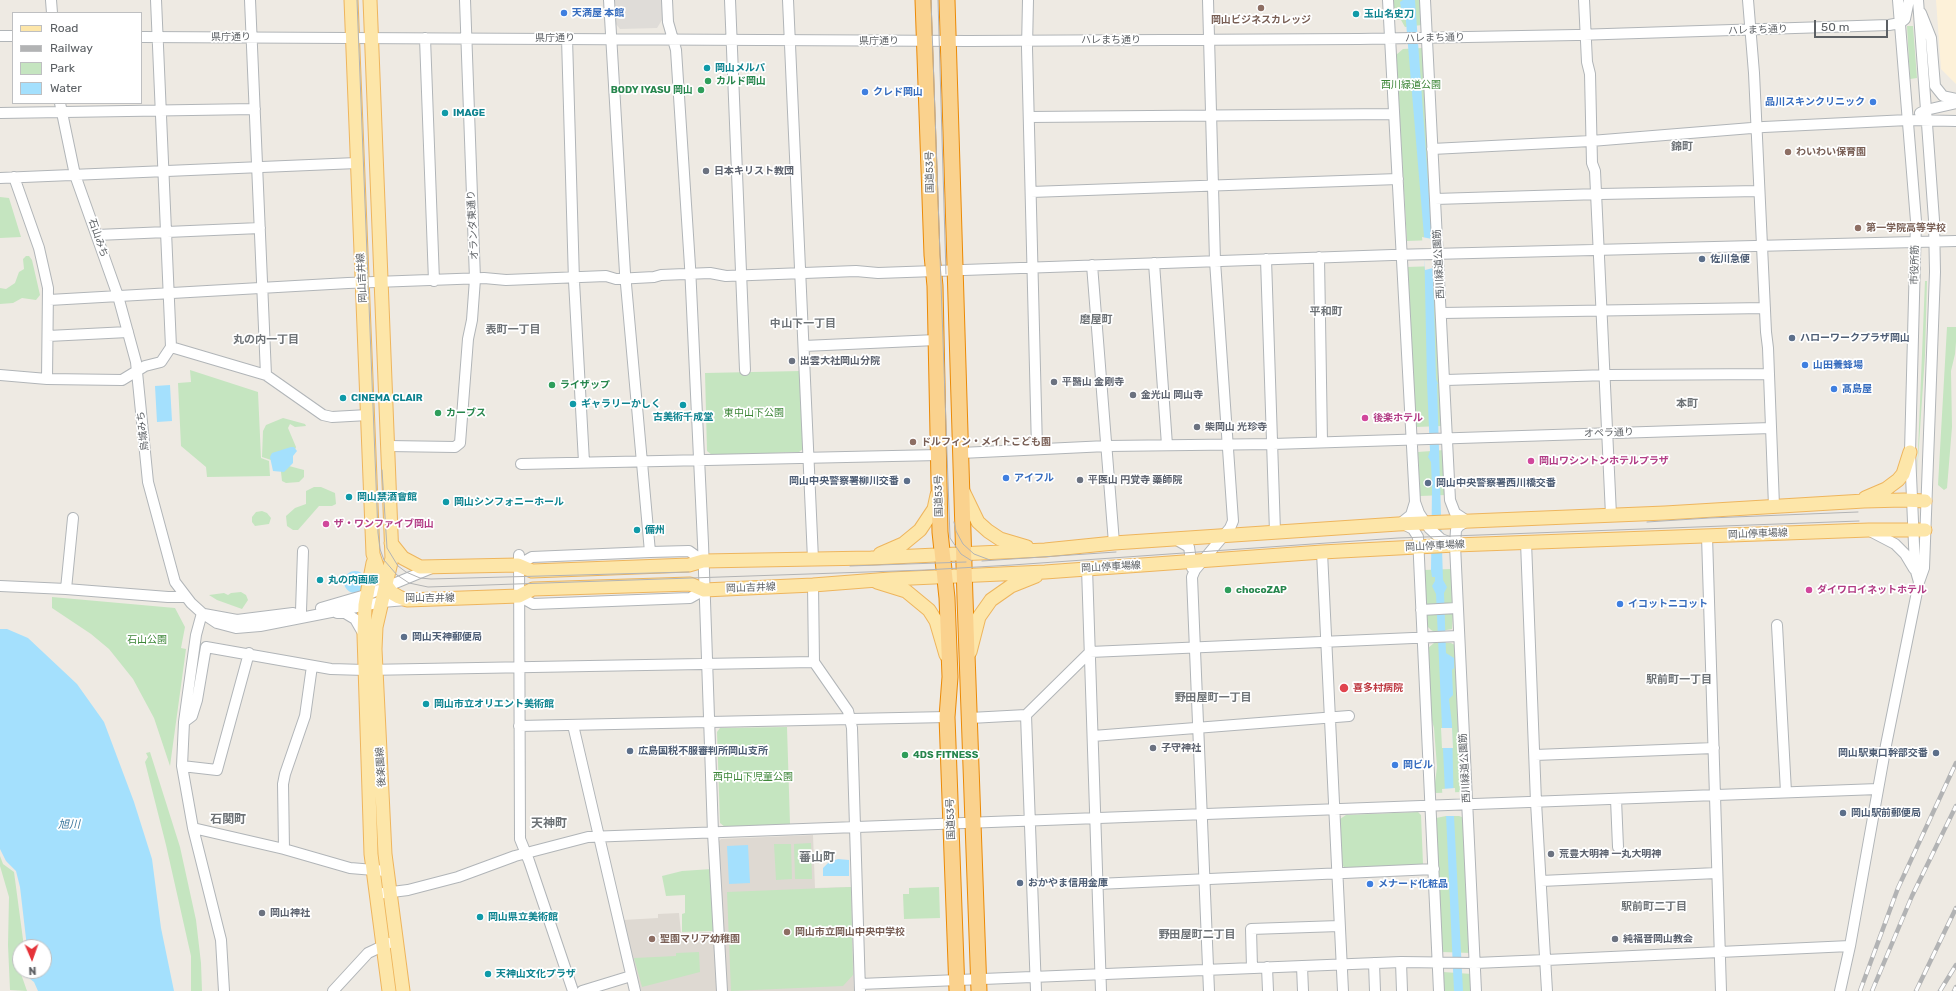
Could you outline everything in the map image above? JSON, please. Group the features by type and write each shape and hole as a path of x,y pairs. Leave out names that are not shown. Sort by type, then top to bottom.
{"highway":[{"name":"国道53号","path":"923,0 936,340 939,487 949,664 947,717 957,985"},
{"path":"947,0 963,554 979,985"}],"main road":[{"name":"岡山吉井線","path":"351,0 373,554 376,569 392,593 407,600 519,596 532,589 690,584 704,590 813,585 944,576"},
{"name":"岡山吉井線","path":"370,0 392,543"},
{"path":"1858,502 1886,489 1898,480 1903,474 1910,452"},
{"path":"961,485 978,522 988,531 1000,539 1017,545 1045,550"},
{"path":"871,558 903,544 920,530 934,509 939,487"},
{"path":"392,543 403,558 420,567 433,568 519,560 532,571 689,565 703,560 871,558 1045,550 1114,543 1424,522 1611,515 1858,502 1912,500 1926,501"},
{"name":"岡山停車場線","path":"944,576 1046,572 1322,552 1456,545 1526,542 1586,542 1613,538 1869,530 1919,530"},
{"name":"後楽園線","path":"389,991 372,871 371,670 376,627 391,569 392,543"},
{"name":"後楽園線","path":"373,554 364,635 371,670 386,872 403,991"},
{"path":"968,664 979,617 991,600 1010,586 1046,572"},
{"path":"874,581 906,591 929,610 936,621 949,664"}],"street":[{"path":"51,0 52,12"},
{"path":"0,375 47,379 122,380 136,373 145,366 161,362 171,347 156,0"},
{"path":"250,0 266,375"},
{"name":"オランダ東通り","path":"388,446 458,444 468,339 472,320 475,279 465,0"},
{"path":"609,0 610,39 625,278 650,552"},
{"path":"667,0 668,22 676,50 691,274 713,833 722,991"},
{"path":"730,0 745,370"},
{"path":"788,0 808,458 814,559"},
{"path":"1028,0 1027,40 1037,449"},
{"path":"1208,0 1215,261 1233,521 1224,535 1196,562 1192,577 1210,991"},
{"path":"1388,0 1415,502 1411,514 1401,524 1416,532 1418,547 1439,991"},
{"name":"西川緑道公園筋","path":"1425,0 1422,38 1435,199 1432,254 1442,313 1446,380 1439,439 1450,500 1455,513 1467,520 1456,530 1457,608 1476,991"},
{"path":"1584,0 1587,62 1590,74 1592,141 1599,249 1600,311 1605,376 1611,515"},
{"path":"1748,0 1769,374 1774,506"},
{"name":"市役所筋","path":"1898,0 1916,243 1910,452 1912,500 1919,530"},
{"path":"1900,23 1905,19 1909,0"},
{"path":"1918,4 1931,38 1935,86 1943,96 1956,99"},
{"name":"市役所筋","path":"1918,4 1935,242 1934,320 1926,501 1919,530"},
{"name":"ハレまち通り","path":"969,41 1422,38 1750,31 1876,26 1900,23"},
{"path":"0,32 0,36 12,36"},
{"name":"県庁通り","path":"142,37 969,41"},
{"path":"425,38 434,281"},
{"path":"567,38 574,277 584,462"},
{"path":"1908,120 1926,110 1956,103"},
{"path":"0,113 60,107 161,111 255,109"},
{"name":"石山みち","path":"60,107 75,175 118,296 136,362 136,373"},
{"path":"1029,117 1211,117 1394,114"},
{"path":"1432,149 1592,141 1756,128 1908,120 1956,121"},
{"path":"0,178 357,163"},
{"path":"14,177 39,248 49,300 47,379"},
{"path":"1031,192 1214,187 1398,179"},
{"path":"1435,199 1758,191"},
{"path":"97,235 260,228"},
{"path":"49,300 362,282 475,279 543,280 606,276 625,278 710,273 726,276 933,271 1319,257 1956,241"},
{"path":"1319,257 1322,442"},
{"path":"1266,259 1276,532"},
{"path":"1154,263 1167,446"},
{"path":"1092,265 1114,543"},
{"path":"1442,313 1765,308"},
{"path":"48,336 128,332"},
{"path":"804,346 936,340"},
{"path":"171,347 266,375 323,415 332,417 368,415"},
{"name":"烏城みち","path":"136,373 148,482 175,582 186,597 202,613 217,623 236,628 260,626 333,612 367,599 386,586 433,568"},
{"path":"1446,380 1769,374"},
{"name":"オペラ通り","path":"961,453 1107,446 1273,444 1608,432 1771,428"},
{"path":"521,464 938,455"},
{"path":"1418,547 1435,534 1444,522 1450,500"},
{"path":"1415,502 1424,522 1435,534 1441,539 1456,545"},
{"path":"66,589 73,518"},
{"path":"1869,530 1888,540 1901,550 1910,562 1919,582"},
{"path":"1840,991 1850,946 1878,789 1919,582 1924,568 1919,530"},
{"path":"1707,536 1721,991"},
{"path":"1175,539 1189,547 1196,562"},
{"path":"1526,542 1536,802 1547,991"},
{"path":"301,611 303,551"},
{"path":"573,991 520,839 518,669 519,560 532,557 650,552 689,552 703,560"},
{"path":"1322,552 1336,873 1343,991"},
{"path":"1087,568 1101,991"},
{"path":"813,585 814,662 824,674 851,718 856,827 860,987 979,985 1035,976 1401,962 1475,963 1850,946"},
{"path":"0,586 186,597"},
{"path":"224,991 221,940 194,828 182,766 184,722 196,635 202,613 237,620 301,611 328,606 352,599 367,599 376,627"},
{"name":"烏城みち","path":"367,599 382,602 407,600"},
{"path":"1421,610 1457,608"},
{"path":"333,612 344,613 355,619 364,635"},
{"path":"1777,625 1786,792"},
{"path":"970,718 1026,715 1090,652 1458,636"},
{"path":"184,722 192,716 197,700 206,647 249,653 331,669 371,670 518,669 707,663 814,662"},
{"path":"182,766 217,770 249,653"},
{"path":"284,849 283,784 305,716 312,666"},
{"path":"1026,715 1036,991"},
{"path":"1092,736 1199,729 1349,716"},
{"path":"519,726 947,717"},
{"path":"573,725 635,991"},
{"path":"1535,755 1714,748"},
{"path":"376,894 408,890 458,877 525,854 588,837 1878,789"},
{"path":"1616,799 1618,847"},
{"path":"194,828 284,849 350,868 386,872"},
{"path":"1097,884 1434,869"},
{"path":"1541,881 1717,873"},
{"path":"1252,968 1251,929 1339,926"},
{"path":"333,991 368,953 396,940"},
{"path":"1401,962 1402,991"},
{"path":"1374,963 1375,991"},
{"path":"1302,966 1303,991"},
{"path":"1268,967 1268,991"},
{"path":"582,991 631,976"}],"shaded area":[{"path":"615,0 662,0 662,20 657,28 620,29 616,24"},
{"path":"1936,0 1956,0 1956,84 1941,69"},
{"name":"岡山市立岡山中央中学校","path":"813,835 815,888 851,887 854,991 726,991 718,842 721,839"},
{"path":"679,913 681,933 714,932 718,991 641,991 623,920 658,918 658,914"}],"green space":[{"path":"1393,0 1421,0 1422,25 1405,27 1401,20 1394,20"},
{"path":"1907,26 1913,26 1917,78 1910,79"},
{"name":"西川緑道公園","path":"1422,48 1434,240 1407,241 1396,55 1403,49"},
{"path":"0,197 9,198 21,237 0,238"},
{"path":"26,256 29,256 32,260 40,295 36,300 22,298 13,303 0,304 0,288 6,289 15,283 19,272 24,269 23,259"},
{"path":"1436,266 1442,426 1416,427 1407,267"},
{"path":"1925,281 1927,281 1925,355 1917,475"},
{"path":"1947,327 1956,327 1956,342 1951,371 1952,427 1947,488 1944,490 1938,485"},
{"path":"190,370 258,392 261,458 269,461 270,476 207,477 206,467 181,446 178,383 191,382"},
{"name":"東中山下公園","path":"801,371 803,449 799,452 712,455 707,451 705,373"},
{"path":"283,418 305,424 306,426 295,427 290,424 288,428 296,447 289,466 304,470 304,477 299,482 286,483 282,481 280,463 262,457 263,431 266,425"},
{"path":"1444,450 1446,495 1420,496 1418,452"},
{"path":"314,487 321,487 335,493 336,504 332,506 319,506 298,530 293,530 287,526 286,516 295,508 306,504 306,491"},
{"path":"262,511 267,513 271,518 269,524 255,526 252,522 252,517 256,512"},
{"path":"1451,569 1452,605 1426,605 1424,570"},
{"path":"241,592 246,595 248,600 242,609 217,600 209,595 224,593 228,595 231,593"},
{"name":"石山公園","path":"52,597 175,608 185,627 181,648 186,649 170,766 154,718 133,679 109,649 91,634 52,608"},
{"path":"1427,613 1453,613 1452,629 1435,632 1431,630 1427,626"},
{"path":"1434,643 1451,643 1455,645 1461,792 1436,793 1434,791 1437,767 1434,728 1430,713 1428,648"},
{"name":"西中山下児童公園","path":"787,727 790,824 725,827 720,823 717,732 720,728"},
{"path":"150,752 180,847 196,920 201,963 202,991 191,991 191,956 166,845 145,762 148,757 146,753"},
{"path":"1418,812 1421,815 1423,864 1421,866 1347,870 1342,865 1340,819 1346,815"},
{"path":"1459,816 1465,818 1471,953 1442,952 1436,818"},
{"path":"811,843 812,879 795,879 794,844"},
{"path":"774,844 791,844 792,879 776,880"},
{"path":"0,856 3,864 14,872 23,939 12,939 12,979 23,979 27,991 10,990 8,945 9,897 0,866"},
{"path":"712,869 714,931 682,932 682,914 685,913 685,895 666,896 662,876 682,871"},
{"name":"岡山市立岡山中央中学校","path":"851,887 853,975 843,986 731,991 727,892"},
{"path":"939,887 940,918 904,919 903,894 909,894 909,888"},
{"path":"699,952 700,972 642,987 634,958 676,956 676,953"},
{"path":"1443,972 1472,974 1473,991 1444,991"}],"water":[{"path":"1403,0 1415,0 1432,238 1436,379 1438,384 1443,580 1447,587 1444,593 1446,653 1454,658 1454,668 1452,670 1453,695 1449,699 1452,724 1454,816 1463,991 1454,991 1436,594 1432,586 1435,581 1435,577 1432,577 1431,570 1432,488 1431,462 1428,457 1430,451 1424,236 1405,10 1401,8 1400,2"},
{"path":"170,385 172,421 157,422 155,386"},
{"path":"294,447 297,451 293,456 293,463 284,472 273,471 270,457 272,453"},
{"path":"355,571 359,572 365,578 365,586 359,592 355,593 351,592 345,586 344,582 345,578 351,572"},
{"name":"旭川","path":"0,629 7,629 28,638 77,684 104,722 134,802 152,859 161,928 174,991 38,991 34,982 30,979 52,979 52,939 26,939 20,887 16,871 6,861 0,849"},
{"path":"748,845 750,883 729,884 727,846"},
{"path":"838,859 849,860 849,876 823,876 823,868 829,862"}],"pier":[{"path":"1422,237 1432,239 1433,268 1425,270"},
{"path":"1441,728 1452,728 1453,748 1442,748"},
{"path":"1455,788 1456,816 1444,816 1442,789"}],"tram line":[{"path":"357,0 378,533 380,549 384,560 397,575 409,583 428,587 925,570 1398,538 1859,521"},
{"path":"931,0 950,538 961,554 972,561"},
{"path":"938,0 946,274"},
{"path":"382,470 387,548 398,566 406,572 420,578 431,579 689,572"},
{"path":"1647,522 1858,512"},
{"path":"954,522 956,531 963,544 974,554 990,560"},
{"path":"982,561 1116,552"},
{"path":"850,566 966,562"}],"railway":[{"path":"1860,991 1898,888 1956,763"},
{"path":"1872,991 1912,896 1956,806"},
{"path":"1916,991 1956,908"},
{"path":"1940,991 1956,965"},
{"path":"1954,991 1956,987"}],"place":[{"name":"岡山ビジネスカレッジ","path":"1261,8"},
{"name":"天満屋 本館","path":"564,13"},
{"name":"玉山名史刀","path":"1356,14"},
{"name":"岡山メルパ","path":"707,68"},
{"name":"カルド岡山","path":"708,81"},
{"name":"BODY IYASU 岡山","path":"701,90"},
{"name":"クレド岡山","path":"865,92"},
{"name":"品川スキンクリニック","path":"1873,102"},
{"name":"IMAGE","path":"445,113"},
{"name":"わいわい保育園","path":"1788,152"},
{"name":"日本キリスト教団","path":"706,171"},
{"name":"第一学院高等学校","path":"1858,228"},
{"name":"佐川急便","path":"1702,259"},
{"name":"ハローワークプラザ岡山","path":"1792,338"},
{"name":"出雲大社岡山分院","path":"792,361"},
{"name":"山田養蜂場","path":"1805,365"},
{"name":"平醫山 金剛寺","path":"1054,382"},
{"name":"ライザップ","path":"552,385"},
{"name":"髙島屋","path":"1834,389"},
{"name":"金光山 岡山寺","path":"1133,395"},
{"name":"CINEMA CLAIR","path":"343,398"},
{"name":"ギャラリーかしく","path":"573,404"},
{"name":"古美術千成堂","path":"683,405"},
{"name":"カーブス","path":"438,413"},
{"name":"後楽ホテル","path":"1365,418"},
{"name":"柴岡山 光珍寺","path":"1197,427"},
{"name":"ドルフィン・メイトこども園","path":"913,442"},
{"name":"岡山ワシントンホテルプラザ","path":"1531,461"},
{"name":"アイフル","path":"1006,478"},
{"name":"平医山 円覚寺 藥師院","path":"1080,480"},
{"name":"岡山中央警察署柳川交番","path":"907,481"},
{"name":"岡山中央警察署西川橋交番","path":"1428,483"},
{"name":"岡山禁酒會館","path":"349,497"},
{"name":"岡山シンフォニーホール","path":"446,502"},
{"name":"ザ・ワンファイブ岡山","path":"326,524"},
{"name":"備州","path":"637,530"},
{"name":"丸の内画廊","path":"320,580"},
{"name":"chocoZAP","path":"1228,590"},
{"name":"ダイワロイネットホテル","path":"1809,590"},
{"name":"イコットニコット","path":"1620,604"},
{"name":"岡山天神郵便局","path":"404,637"},
{"name":"喜多村病院","path":"1344,688"},
{"name":"岡山市立オリエント美術館","path":"426,704"},
{"name":"子守神社","path":"1153,748"},
{"name":"広島国税不服審判所岡山支所","path":"630,751"},
{"name":"岡山駅東口幹部交番","path":"1936,753"},
{"name":"4DS FITNESS","path":"905,755"},
{"name":"岡ビル","path":"1395,765"},
{"name":"岡山駅前郵便局","path":"1843,813"},
{"name":"荒豊大明神 一丸大明神","path":"1551,854"},
{"name":"おかやま信用金庫","path":"1020,883"},
{"name":"メナード化粧品","path":"1370,884"},
{"name":"岡山神社","path":"262,913"},
{"name":"岡山県立美術館","path":"480,917"},
{"name":"岡山市立岡山中央中学校","path":"787,932"},
{"name":"聖園マリア幼稚園","path":"652,939"},
{"name":"純福音岡山教会","path":"1615,939"},
{"name":"天神山文化プラザ","path":"488,974"}],"district":[{"name":"錦町","path":"1682,147"},
{"name":"平和町","path":"1326,312"},
{"name":"磨屋町","path":"1096,320"},
{"name":"中山下一丁目","path":"803,324"},
{"name":"表町一丁目","path":"513,330"},
{"name":"丸の内一丁目","path":"266,340"},
{"name":"本町","path":"1687,404"},
{"name":"駅前町一丁目","path":"1679,680"},
{"name":"野田屋町一丁目","path":"1213,698"},
{"name":"石関町","path":"228,820"},
{"name":"天神町","path":"549,824"},
{"name":"蕃山町","path":"817,858"},
{"name":"駅前町二丁目","path":"1654,907"},
{"name":"野田屋町二丁目","path":"1197,935"}]}
